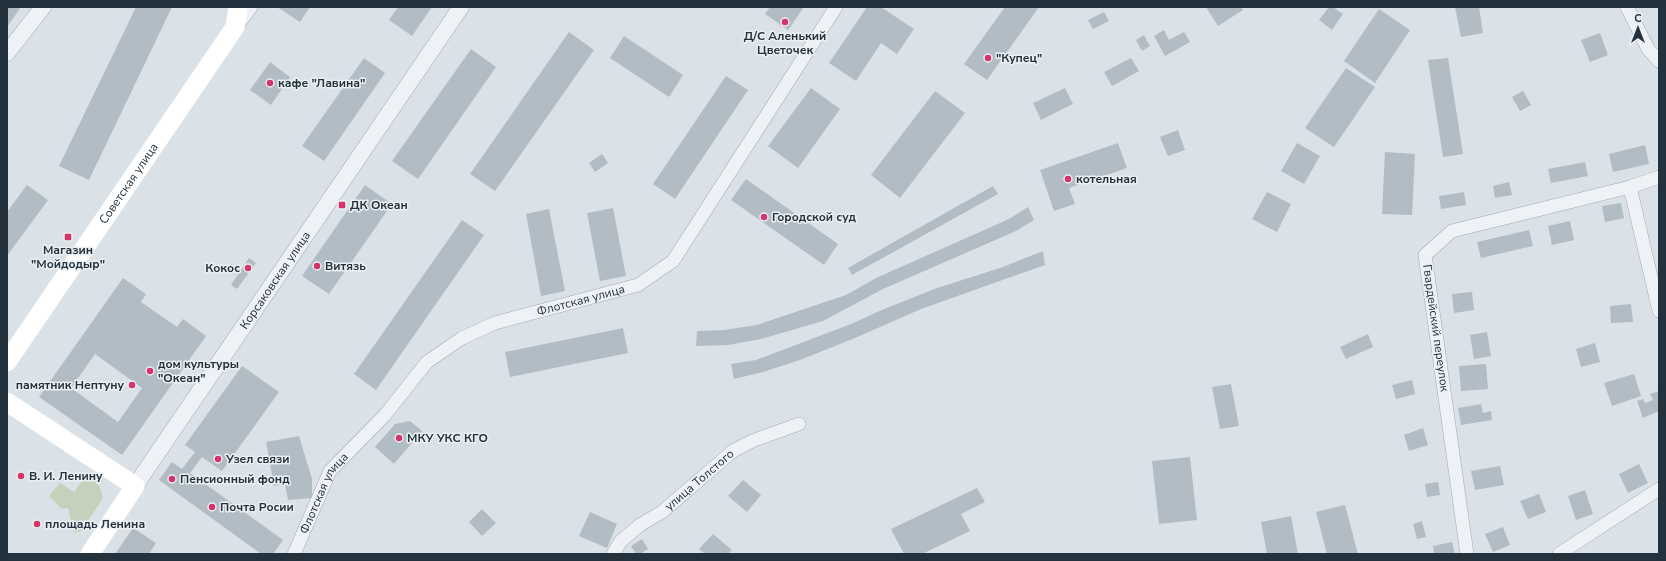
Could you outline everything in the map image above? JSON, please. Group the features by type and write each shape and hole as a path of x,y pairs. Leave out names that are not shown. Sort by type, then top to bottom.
{"main road":[{"path":"236,27 238,7"},
{"name":"Советская улица","path":"7,362 236,27"},
{"path":"7,402 135,486"},
{"name":"Корсаковская улица","path":"90,554 135,486"}],"street":[{"path":"7,53 43,7"},
{"name":"Советская улица","path":"236,27 251,7"},
{"name":"Корсаковская улица","path":"135,486 461,7"},
{"name":"Флотская улица","path":"294,554 330,471 385,415 427,362 462,338 495,324 638,285 673,261 836,7"},
{"path":"1627,7 1648,49 1659,61"},
{"name":"Гвардейский переулок","path":"1467,554 1425,255 1452,231 1630,186 1659,177"},
{"path":"1630,186 1659,311"},
{"name":"улица Толстого","path":"613,554 621,541 640,525 668,507 733,451 752,441 798,424"},
{"path":"1559,554 1659,489"}],"green space":[{"path":"86,475 98,484 103,498 81,531 74,533 68,508 62,509 49,496 60,483 74,492"}],"building":[{"path":"7,7 21,7 7,27"},
{"path":"136,7 172,7 89,180 59,166"},
{"path":"277,7 310,7 300,22"},
{"path":"398,7 432,7 412,36 389,20"},
{"name":"Д/С Аленький Цветочек","path":"770,7 804,7 788,30 765,14"},
{"path":"867,7 881,7 914,29 897,54 881,43 856,81 829,63"},
{"path":"1005,7 1039,7 987,80 964,64"},
{"path":"1206,7 1241,7 1243,10 1218,26"},
{"path":"1329,7 1333,7 1343,14 1332,30 1319,20"},
{"path":"1455,7 1479,7 1483,33 1461,37"},
{"path":"1379,9 1410,30 1375,83 1344,61"},
{"path":"1104,12 1109,21 1093,29 1088,20"},
{"path":"1164,30 1169,40 1184,32 1190,42 1165,56 1154,36"},
{"path":"569,32 594,50 495,191 470,174"},
{"path":"1600,33 1608,55 1590,62 1581,40"},
{"path":"1144,35 1150,46 1142,51 1136,40"},
{"path":"624,36 683,75 669,97 610,58"},
{"path":"471,49 496,67 418,179 392,161"},
{"path":"364,58 385,73 324,161 302,146"},
{"path":"1131,58 1139,71 1112,86 1104,72"},
{"path":"1448,58 1463,154 1443,157 1428,60"},
{"name":"кафе \"Лавина\"","path":"270,62 290,77 271,105 250,90"},
{"path":"1346,68 1375,87 1334,147 1305,128"},
{"path":"726,76 748,90 675,199 653,184"},
{"path":"811,88 840,109 798,168 768,146"},
{"path":"1065,88 1073,104 1041,120 1033,103"},
{"path":"935,91 965,113 900,198 871,175"},
{"path":"1523,91 1531,105 1520,111 1512,97"},
{"path":"1178,130 1185,150 1168,156 1160,137"},
{"name":"котельная","path":"1118,143 1127,168 1069,188 1075,204 1054,211 1040,170"},
{"path":"1297,143 1320,156 1304,184 1281,171"},
{"path":"1645,145 1649,164 1613,172 1609,154"},
{"path":"1385,152 1415,154 1412,215 1382,214"},
{"path":"602,154 608,163 595,172 589,163"},
{"path":"1585,162 1588,176 1551,183 1548,169"},
{"path":"746,179 838,244 824,265 731,200"},
{"path":"1509,182 1512,195 1495,198 1493,186"},
{"path":"27,185 48,200 7,256 7,212"},
{"path":"365,185 392,204 329,294 302,276"},
{"path":"993,186 998,194 852,275 848,268"},
{"path":"1267,192 1291,204 1277,232 1252,219"},
{"path":"1464,192 1466,205 1441,209 1439,196"},
{"path":"1621,203 1624,218 1605,222 1602,206"},
{"path":"1028,207 1034,220 1016,231 883,289 823,321 761,339 728,345 696,346 697,331 724,330 757,325 846,295 876,278 1009,219"},
{"path":"613,208 626,276 600,281 587,213"},
{"path":"549,209 565,291 541,296 526,214"},
{"path":"462,220 484,235 376,390 354,374"},
{"path":"1570,221 1574,240 1552,245 1548,226"},
{"path":"1529,230 1533,246 1481,258 1477,242"},
{"path":"1043,251 1045,265 921,309 800,360 763,372 734,379 731,364 756,360 851,324 937,288 1000,268"},
{"path":"249,258 256,263 237,289 231,285"},
{"name":"дом культуры \"Океан\"","path":"123,278 146,294 141,302 177,327 183,319 206,336 122,455 39,397","holes":["95,354 142,388 118,422 71,388"]},
{"path":"1472,292 1474,310 1454,313 1452,294"},
{"path":"1631,304 1633,322 1611,323 1610,306"},
{"path":"623,328 628,353 510,377 505,352"},
{"path":"1487,332 1491,356 1474,359 1470,335"},
{"path":"1368,334 1373,347 1346,359 1340,347"},
{"path":"1595,343 1600,362 1581,367 1576,349"},
{"path":"1486,364 1488,389 1461,391 1459,366"},
{"name":"Узел связи","path":"242,366 279,392 222,471 202,457 190,473 283,540 273,554 261,554 159,480 172,462 182,469 195,452 185,445"},
{"path":"1634,374 1641,396 1612,406 1604,383"},
{"path":"1412,380 1415,394 1396,399 1392,385"},
{"path":"1231,384 1239,426 1220,429 1212,387"},
{"path":"1659,391 1659,411 1643,418 1637,401 1643,399 1645,403 1653,400 1650,394"},
{"path":"1481,404 1483,413 1491,411 1492,420 1461,425 1458,408"},
{"path":"410,421 422,431 394,464 375,447 395,424"},
{"path":"1423,428 1428,445 1409,451 1404,435"},
{"path":"299,436 312,479 312,498 288,500 285,484 274,486 266,442"},
{"path":"1190,457 1197,520 1159,524 1152,461"},
{"path":"1639,464 1648,483 1628,493 1619,474"},
{"path":"1500,466 1504,485 1475,490 1471,471"},
{"path":"743,480 761,495 747,512 728,496"},
{"path":"1438,482 1440,495 1427,497 1425,484"},
{"path":"977,488 985,502 961,514 970,531 922,554 904,554 891,529"},
{"path":"1585,490 1593,514 1576,520 1568,496"},
{"path":"1539,494 1546,512 1528,519 1520,501"},
{"path":"1345,505 1358,554 1327,554 1316,512"},
{"path":"482,509 496,523 482,536 469,522"},
{"path":"590,512 617,524 607,548 579,536"},
{"path":"1291,516 1298,554 1267,554 1261,522"},
{"path":"1422,521 1426,537 1417,539 1413,524"},
{"path":"1503,527 1510,545 1493,552 1485,534"},
{"path":"133,528 156,543 149,554 115,554"},
{"path":"713,534 732,550 728,554 705,554 699,549"},
{"path":"642,539 648,549 640,554 636,554 631,546"},
{"path":"1452,542 1455,554 1434,554 1433,546"}],"place":[{"name":"Д/С Аленький Цветочек","path":"785,22"},
{"name":"\"Купец\"","path":"988,58"},
{"name":"кафе \"Лавина\"","path":"270,83"},
{"name":"котельная","path":"1068,179"},
{"name":"ДК Океан","path":"342,205"},
{"name":"Городской суд","path":"764,217"},
{"name":"Магазин \"Мойдодыр\"","path":"68,237"},
{"name":"Витязь","path":"317,266"},
{"name":"Кокос","path":"248,268"},
{"name":"дом культуры \"Океан\"","path":"150,371"},
{"name":"памятник Нептуну","path":"132,385"},
{"name":"МКУ УКС КГО","path":"399,438"},
{"name":"Узел связи","path":"218,459"},
{"name":"В. И. Ленину","path":"21,476"},
{"name":"Пенсионный фонд","path":"172,479"},
{"name":"Почта Росии","path":"212,507"},
{"name":"площадь Ленина","path":"37,524"}]}
